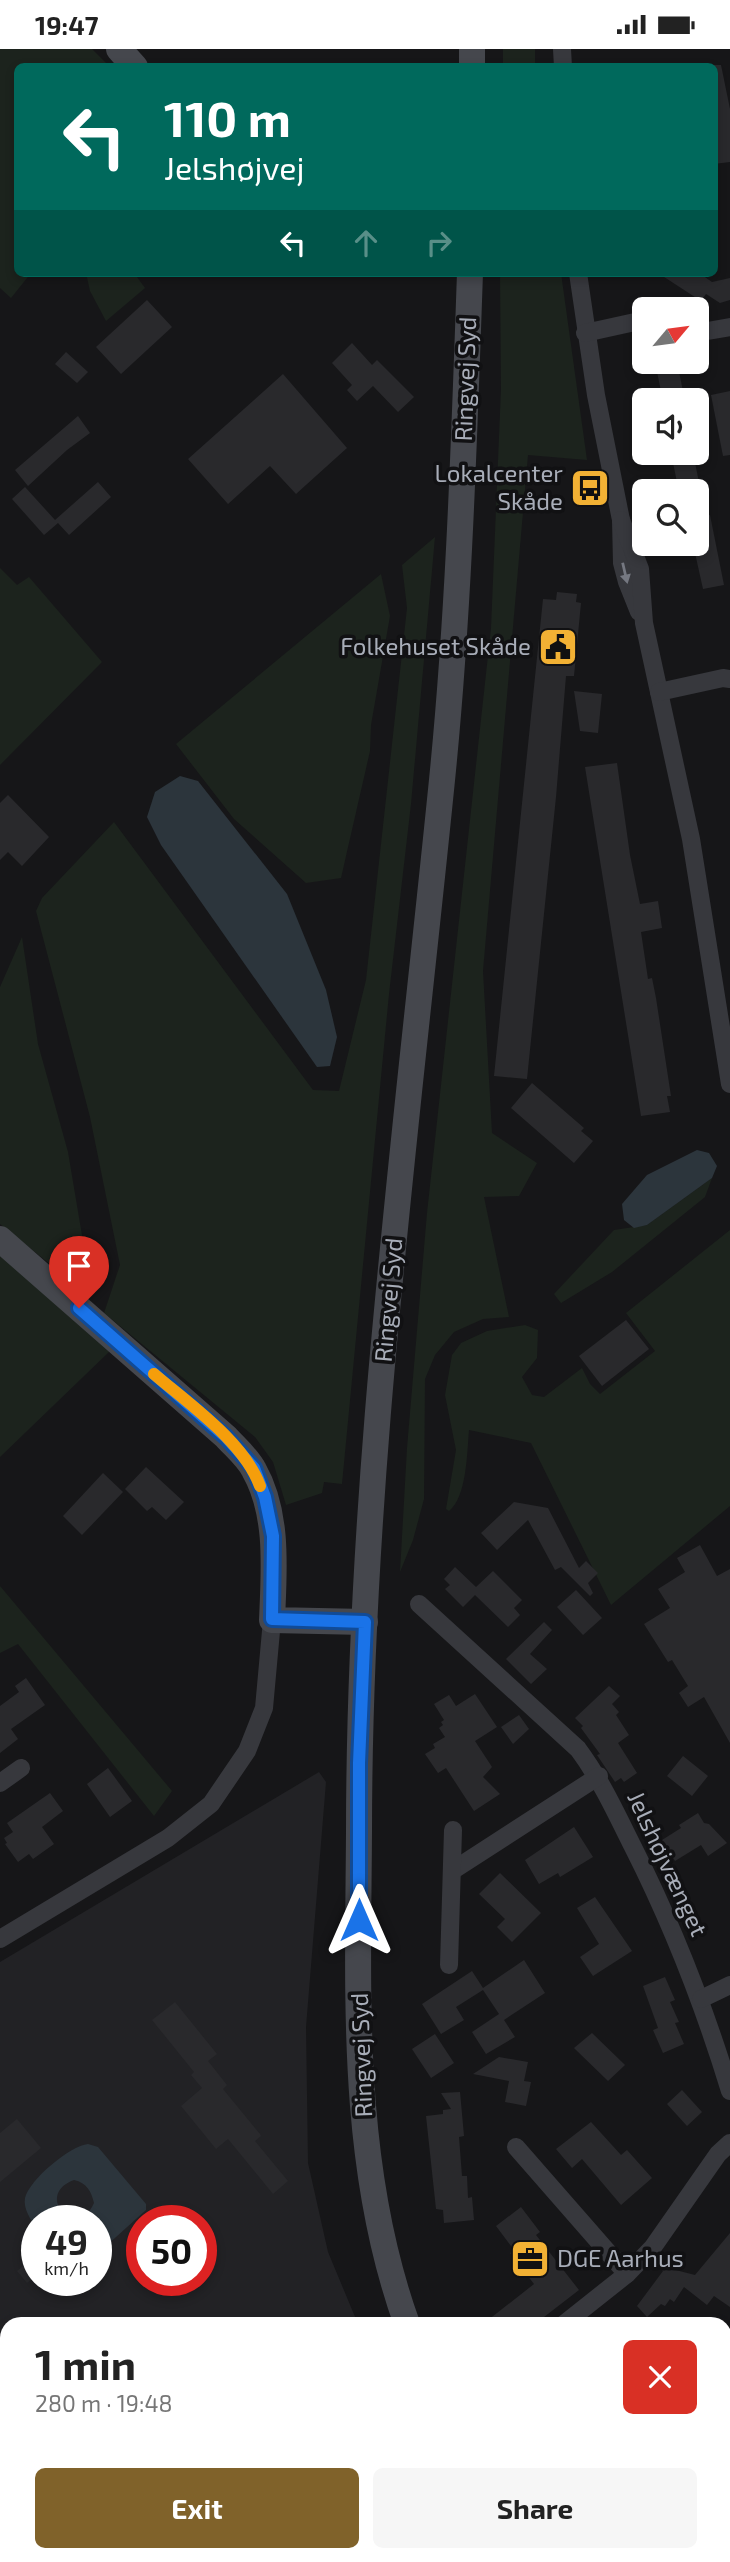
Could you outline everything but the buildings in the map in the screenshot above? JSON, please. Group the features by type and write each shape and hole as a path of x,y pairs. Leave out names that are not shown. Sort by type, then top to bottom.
{"main road":[{"path":"119,49 131,63"},
{"name":"Ringvej Syd","path":"405,2317 381,2239 365,2140 361,2056 359,1763 380,1397 399,1185 445,747 461,530 470,277"},
{"path":"0,1238 226,1437 254,1468 265,1497 273,1536 272,1619 365,1622"}],"street":[{"path":"578,277 585,333 621,520 622,563 627,583 644,623 691,839 730,1084"},
{"path":"585,333 632,323"},
{"path":"709,331 730,327"},
{"path":"659,692 723,678 730,679"},
{"name":"Jelshøjvænget","path":"419,1604 578,1749 599,1776 655,1891 701,1999 730,2091"},
{"path":"0,1939 168,1838 211,1804 247,1751 264,1708 272,1619"},
{"path":"0,1783 21,1768"},
{"name":"Jelshøjvænget","path":"452,1871 599,1776"},
{"path":"449,1965 453,1830"},
{"path":"701,1999 730,1985"},
{"path":"573,2317 627,2274 653,2247 718,2154 730,2143"},
{"path":"516,2147 627,2274"}],"shaded area":[{"path":"0,49 92,49 106,63 14,63 14,277 28,277 11,298 0,288"},
{"path":"503,49 535,49 535,63 503,63"},
{"path":"87,277 137,277 145,288 106,321 90,291"},
{"path":"500,277 562,277 587,460 528,455 483,971 492,1133 537,1163 519,1196 484,1197 509,1317 483,1319 454,1332 435,1355 425,1379 424,1499 413,1540 400,1572 407,1448 427,1213 491,628 501,389"},
{"path":"435,537 411,804 389,994 342,1484 324,1482 322,1493 286,1505 273,1462 255,1437 104,1313 120,1265 90,1117 36,911 42,898 114,822 313,1090 339,1091 366,980 407,608 402,565"},
{"path":"0,568 17,585 29,577 102,662 0,765"},
{"path":"381,574 390,616 371,725 370,751 341,878 306,883 234,819 176,744"},
{"path":"180,776 198,781 287,894 326,990 337,1037 330,1066 317,1067 161,845 147,817 155,792"},
{"path":"22,937 38,1044 68,1152 87,1265 71,1281 0,1224 0,987"},
{"path":"697,1150 709,1153 717,1166 712,1178 647,1225 634,1228 624,1220 622,1204 647,1175"},
{"path":"712,1178 705,1197 612,1272 561,1303 554,1294 614,1230 647,1225"},
{"path":"730,1230 730,1506 611,1605 531,1443 469,1430 463,1485 455,1504 449,1511 446,1509 456,1450 445,1395 452,1355 461,1343 487,1331 525,1325 538,1330 537,1358 522,1377 532,1395 544,1397 582,1368 590,1384 600,1394 655,1351 626,1313"},
{"path":"0,1254 111,1350 0,1457"},
{"path":"0,1586 172,1791 154,1816 18,1644 0,1653"},
{"path":"319,1772 326,1782 306,2027 308,2163 328,2252 355,2317 0,2317 0,1962"},
{"path":"88,2144 98,2147 146,2204 126,2205 126,2228 112,2241 112,2205 93,2205 88,2188 82,2183 74,2180 62,2187 57,2195 58,2205 25,2205 28,2190 34,2182 71,2151"}],"slow traffic":[{"path":"154,1374 226,1437 254,1468 260,1486"}],"place":[{"name":"Lokalcenter Skåde","path":"590,488"},
{"name":"Folkehuset Skåde","path":"558,647"},
{"name":"DGE Aarhus","path":"530,2259"}],"route":[{"path":"79,1308 226,1437 254,1468 265,1497 273,1536 272,1619 365,1622 359,1763 359,1920"}]}
